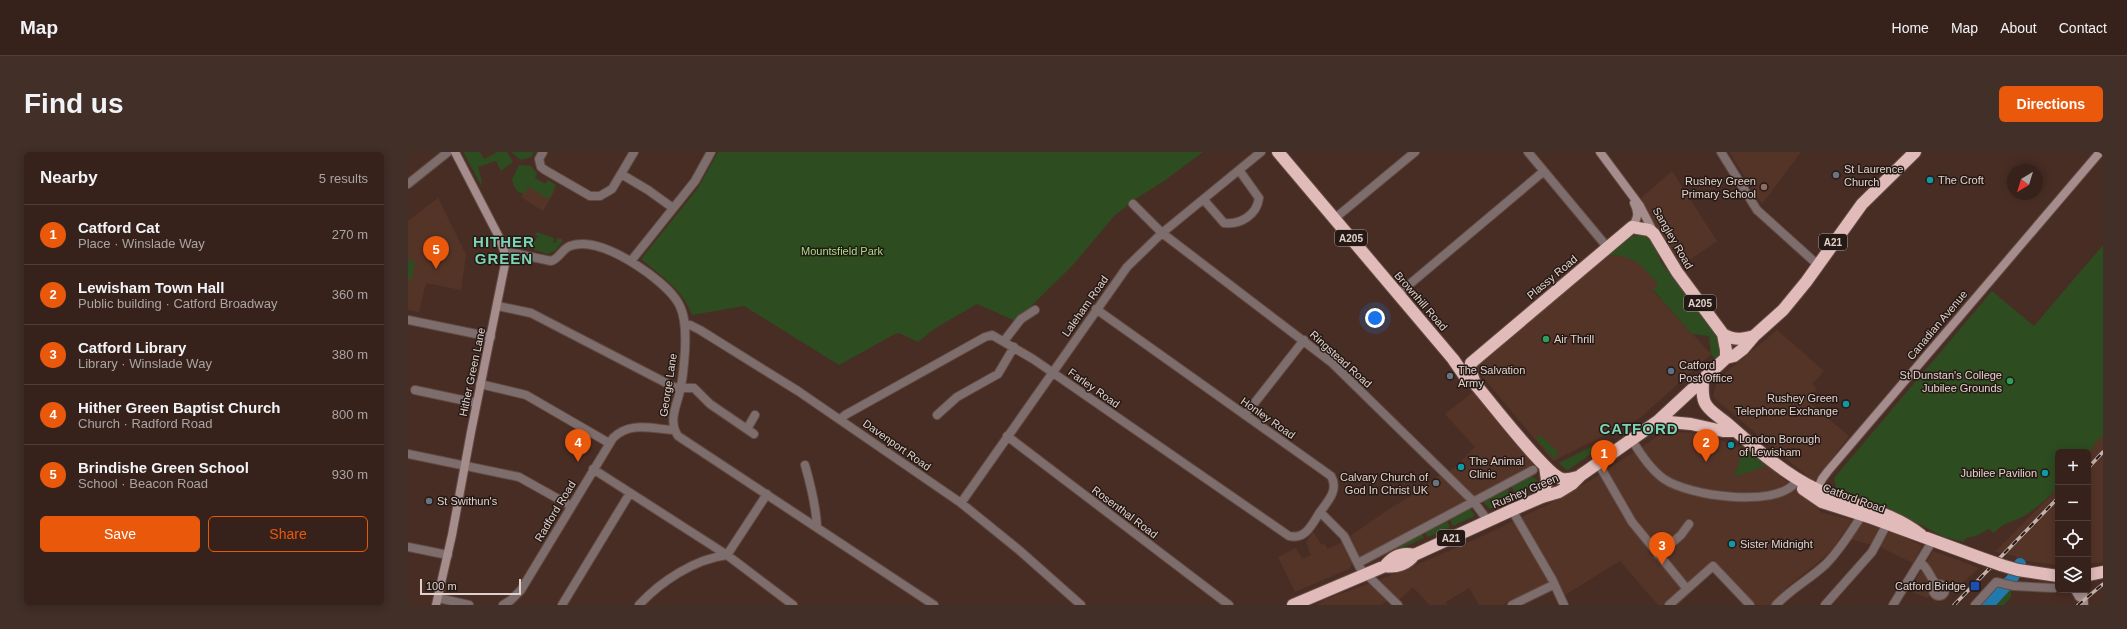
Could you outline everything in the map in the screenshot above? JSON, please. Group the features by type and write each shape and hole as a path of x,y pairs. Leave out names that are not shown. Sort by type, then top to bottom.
{"highway":[{"name":"Brownhill Road","path":"1278,152 1453,359 1466,378 1475,384 1545,466 1560,478 1565,480 1578,477"},
{"name":"A21","path":"1726,358 1734,356 1743,349 1754,336 1783,310 1862,204 1915,152"},
{"name":"Plassy Road","path":"1471,363 1632,228"},
{"path":"1632,228 1649,230 1654,234"},
{"name":"Sangley Road","path":"1654,234 1676,272 1722,334 1726,350 1726,358"},
{"path":"1722,334 1731,339 1742,340 1754,336"},
{"name":"Rushey Green","path":"1293,605 1385,566 1391,559 1406,553 1414,555 1512,510 1542,497 1559,492 1658,421 1673,408 1677,401 1703,380 1726,358"},
{"path":"1453,359 1471,363"},
{"name":"A205","path":"1471,363 1470,369 1475,384"},
{"name":"Catford Road","path":"1703,380 1703,393 1707,406 1735,431 1788,472 1818,490 1864,511 1888,524 1981,558 2018,570 2055,576"},
{"path":"1658,421 1692,424 1723,431 1735,431"},
{"path":"1542,497 1547,480 1545,466"},
{"name":"Catford Road","path":"1788,472 1796,483 1822,502 1844,509 1864,511 1908,525 1921,535"},
{"path":"2091,574 2103,572"}],"street":[{"path":"408,184 448,152"},
{"name":"Hither Green Lane","path":"437,601 448,555 476,404 498,306 505,264 504,251 455,152"},
{"path":"543,152 539,160 543,168 584,193 595,196 609,192 634,152"},
{"path":"631,261 695,181 711,152"},
{"name":"Laleham Road","path":"961,504 1007,436 1127,267 1162,233 1261,152"},
{"path":"1334,219 1415,152"},
{"path":"1528,152 1608,248"},
{"name":"Sangley Road","path":"1600,152 1640,206 1654,234"},
{"path":"1721,152 1757,210 1818,265"},
{"name":"Canadian Avenue","path":"1818,490 1822,478 2100,152"},
{"path":"1204,200 1224,223 1242,221 1251,214 1258,206 1259,198 1239,170"},
{"path":"1398,294 1544,171"},
{"path":"621,174 648,190 673,208"},
{"name":"Sangley Road","path":"1630,193 1638,211 1638,218 1632,228"},
{"name":"Ringstead Road","path":"1133,204 1162,233 1331,362 1474,502 1488,521"},
{"name":"George Lane","path":"504,251 551,261 569,247 586,245 599,247 631,261 670,291 679,305 686,325 681,388 674,414 674,430 678,436 934,605"},
{"path":"498,306 531,313 674,387 694,388 710,404 750,431 756,415"},
{"name":"Honley Road","path":"1096,309 1331,476 1335,482 1334,490 1320,512"},
{"path":"1004,341 1021,319 1035,310"},
{"path":"408,320 491,336"},
{"name":"Davenport Road","path":"686,325 690,325 723,344 841,419 961,504 1024,554 1081,605"},
{"name":"Farley Road","path":"841,419 851,411 984,337 992,335 1014,347 1052,372 1290,536 1295,538 1305,534 1320,512"},
{"path":"1245,415 1304,340"},
{"path":"937,415 957,397 998,374 1014,347"},
{"path":"480,384 526,395 609,443"},
{"path":"412,389 476,404"},
{"name":"Radford Road","path":"503,605 511,600 521,590 609,443 620,432 629,428 643,427 674,430"},
{"name":"Rosenthal Road","path":"1007,436 1229,605"},
{"path":"1631,439 1647,463 1664,479 1697,493 1728,498 1753,497 1784,492 1796,483"},
{"path":"408,454 519,477 571,506"},
{"path":"1598,463 1632,522 1687,588"},
{"path":"805,466 810,488 815,501 818,527"},
{"path":"593,469 727,555 792,605"},
{"name":"Rushey Green","path":"1362,561 1533,470"},
{"path":"1818,490 1823,497 1844,509"},
{"path":"562,605 630,493"},
{"path":"639,605 656,588 682,572 699,564 727,555 767,494"},
{"path":"1512,510 1552,579 1553,586 1564,605"},
{"path":"1776,605 1789,592 1825,565 1833,556 1864,511"},
{"path":"1320,512 1330,520 1344,536 1360,568 1398,605"},
{"path":"1658,555 1681,535 1689,524"},
{"path":"1825,605 1872,552 1888,524"},
{"path":"1893,605 1933,540"},
{"path":"408,547 448,555"},
{"path":"1920,562 1927,567 1931,579 1936,584"},
{"path":"1669,605 1712,567 1715,567 1750,605"},
{"path":"1975,605 1994,583 2014,586 2054,588"},
{"path":"1512,605 1553,586"},
{"path":"437,601 469,605"}],"shaded area":[{"name":"Rushey Green Primary School","path":"1729,152 1801,152 1762,204"},
{"path":"1672,171 1717,241 1678,268 1641,198"},
{"path":"535,178 555,190 543,211 521,197"},
{"path":"438,198 466,255 461,290 426,283 419,312 408,310 408,221"},
{"path":"1606,256 1624,256 1642,265 1659,284 1653,291 1711,354 1640,418 1553,461 1476,369 1478,364"},
{"path":"1777,330 1824,371 1812,384 1817,389 1807,400 1849,436 1814,482 1713,397 1717,380"},
{"path":"1473,392 1534,464 1465,506 1351,565 1349,569 1295,592 1278,557 1296,548 1302,559 1311,555 1306,542 1313,532 1322,545 1325,544 1327,549 1339,544 1389,509 1418,492 1438,476 1453,469 1475,447 1445,414"},
{"path":"1675,432 1701,433 1752,452 1818,508 1820,512 1852,520 1832,550 1788,586 1771,605 1751,605 1718,568 1678,605 1658,605 1620,561 1565,595 1556,580 1502,605 1479,605 1469,588 1446,602 1448,605 1429,605 1413,587 1394,605 1387,601 1382,605 1317,605 1324,600 1400,572 1476,539 1557,500 1591,480 1661,434"},
{"path":"2103,436 2103,562 2091,564 2091,450 2095,443"},
{"path":"2055,491 2055,565 2018,560 2016,556 1995,552"},
{"path":"1859,522 1881,528 1872,545 1850,539"},
{"path":"1890,530 1922,546 1913,563 1880,547"},
{"path":"1933,551 1979,568 1959,586 1937,580 1928,598 1909,591"}],"green space":[{"path":"463,152 480,152 484,159 497,152 507,152 513,162 501,171 496,161 478,167 482,182 481,185"},
{"path":"511,152 534,152 531,157 521,160"},
{"name":"Mountsfield Park","path":"718,152 1203,152 1115,215 1072,266 1016,321 977,304 934,329 918,342 899,333 895,334 839,365 744,306 692,315 683,298 671,284 641,259 698,188"},
{"path":"519,165 531,166 537,173 535,178 545,184 548,180 556,185 549,199 529,187 524,194 514,187 512,179"},
{"path":"536,232 554,238 553,242 556,243 557,238 562,239 562,242 555,251 547,254 515,243 518,237 531,246 538,236 535,235"},
{"path":"1632,236 1645,236 1653,243 1661,262 1722,343 1721,353 1715,359 1711,354 1709,336 1692,334 1653,290 1658,284 1641,266 1630,259 1623,257 1606,256"},
{"name":"St Dunstan's College Jubilee Grounds","path":"2103,245 2103,436 2095,443 2091,450 2091,449 2055,449 2055,491 2037,507 2020,518 2000,527 1994,533 1989,529 1976,536 1966,538 1964,542 1944,537 1884,506 1836,488 1834,478 1992,291 2034,326"},
{"path":"408,260 415,261 412,280 408,279"},
{"path":"1540,435 1559,453 1554,459 1536,439"},
{"path":"1597,444 1599,448 1567,471 1559,463"},
{"path":"1741,449 1748,451 1766,465 1753,471 1731,477 1738,468"},
{"path":"1531,476 1537,480 1535,485 1517,496 1511,486"},
{"path":"1507,487 1514,498 1490,509 1482,501"},
{"path":"1470,508 1475,516 1453,526 1450,520"},
{"path":"1447,521 1450,527 1428,537 1425,533"},
{"path":"1422,533 1424,538 1396,551 1394,547"},
{"path":"2006,589 2011,590 2011,597 2004,605 1994,605"}],"waterway":[{"path":"1988,605 2012,579 2020,564"}],"railway":[{"path":"2091,465 2103,452"},
{"path":"1954,605 2055,501"},
{"path":"2078,605 2103,584"}],"place":[{"name":"St Laurence Church","path":"1836,175"},
{"name":"The Croft","path":"1930,180"},
{"name":"Rushey Green Primary School","path":"1764,187"},
{"name":"Brindishe Green School","path":"436,269"},
{"name":"Air Thrill","path":"1546,339"},
{"name":"Catford Post Office","path":"1671,371"},
{"name":"The Salvation Army","path":"1450,376"},
{"name":"St Dunstan's College Jubilee Grounds","path":"2010,381"},
{"name":"Rushey Green Telephone Exchange","path":"1846,404"},
{"name":"London Borough of Lewisham","path":"1731,445"},
{"name":"Hither Green Baptist Church","path":"578,462"},
{"name":"Lewisham Town Hall","path":"1706,462"},
{"name":"The Animal Clinic","path":"1461,467"},
{"name":"Catford Cat","path":"1604,473"},
{"name":"Jubilee Pavilion","path":"2045,473"},
{"name":"Calvary Church of God In Christ UK","path":"1436,483"},
{"name":"St Swithun's","path":"429,501"},
{"name":"Sister Midnight","path":"1732,544"},
{"name":"Catford Library","path":"1662,565"},
{"name":"Catford Bridge","path":"1975,586"}],"district":[{"name":"HITHER GREEN","path":"504,250"},
{"name":"CATFORD","path":"1639,428"}]}
